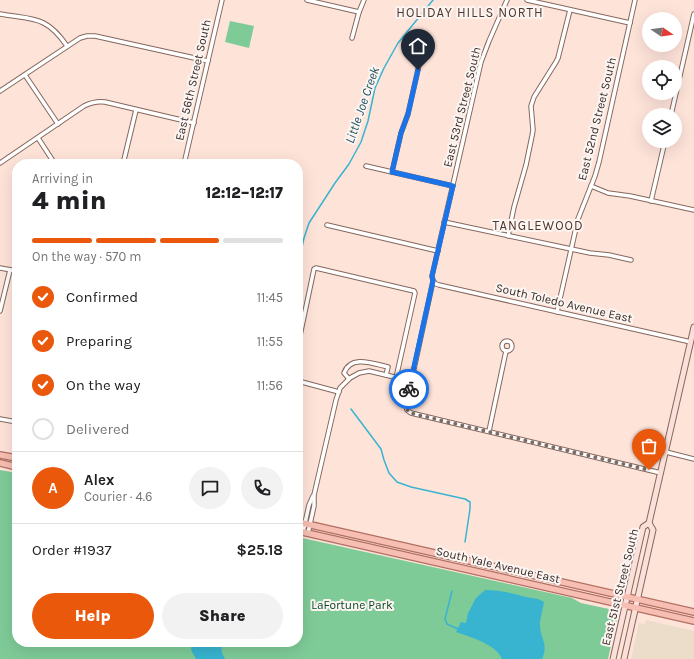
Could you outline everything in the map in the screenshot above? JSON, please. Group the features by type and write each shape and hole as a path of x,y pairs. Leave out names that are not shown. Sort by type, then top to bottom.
{"main road":[{"name":"East 51st Street South","path":"624,659 653,530 650,523 694,327"},
{"path":"0,455 12,457"},
{"path":"0,463 12,466"},
{"name":"South Yale Avenue East","path":"303,523 694,612"},
{"name":"East 51st Street South","path":"613,659 644,527 650,523"},
{"name":"South Yale Avenue East","path":"303,532 694,621"}],"street":[{"name":"East 56th Street South","path":"185,159 222,0"},
{"path":"306,0 360,12"},
{"path":"352,38 364,0"},
{"name":"East 53rd Street South","path":"489,431 410,413 406,406 433,281 432,276 481,62 507,0"},
{"path":"527,0 630,23"},
{"name":"East 52nd Street South","path":"557,312 578,219 595,176 600,156 635,0"},
{"path":"508,236 532,136 531,106 534,97 558,58 570,10"},
{"path":"0,14 28,18 43,23 52,28 67,46"},
{"path":"673,108 694,14"},
{"path":"0,92 67,46 80,38 87,36 95,36 208,61"},
{"path":"688,41 694,42"},
{"path":"392,172 401,133 408,114 421,56"},
{"path":"24,75 58,124"},
{"path":"0,163 92,102 105,102 194,123"},
{"path":"124,159 136,110"},
{"path":"38,138 52,159"},
{"path":"651,201 663,148"},
{"path":"366,166 453,186"},
{"path":"590,186 608,193 694,210"},
{"path":"444,222 590,253 609,255 631,260"},
{"path":"327,225 438,251"},
{"path":"0,268 10,270 0,311"},
{"path":"303,321 314,269 316,268 414,291 415,293 396,378"},
{"name":"South Toledo Avenue East","path":"433,281 439,285 691,342"},
{"path":"506,351 489,431 661,473"},
{"path":"349,379 344,373 346,368 357,361 364,361 388,367 386,375"},
{"path":"303,532 314,506 314,495 340,388 349,379 359,373 369,371 411,381"},
{"path":"303,382 339,392"},
{"path":"0,419 12,421"},
{"path":"666,452 694,459"}],"shaded area":[{"path":"646,620 694,631 694,659 631,659 639,623 645,624"}],"green space":[{"path":"230,21 254,26 249,48 225,42"},
{"name":"LaFortune Park","path":"0,470 12,472 12,647 303,647 303,538 572,598 581,603 609,609 617,619 608,659 0,659"}],"water":[{"path":"485,590 506,592 544,602 540,619 540,630 545,649 542,659 502,659 494,649 488,645 456,632 461,622 466,623 468,613 476,598"},
{"path":"191,647 221,647 225,659 196,659 191,650"}],"waterway":[{"name":"Little Joe Creek","path":"303,242 309,223 349,164 361,142 368,121 375,88 384,68 398,43 433,0"},
{"name":"Little Joe Creek","path":"351,409 381,449 389,473 397,482 411,487 465,499 470,502 465,542"},
{"name":"Little Joe Creek","path":"452,591 445,619 447,624 458,629"}],"way so far":[{"path":"409,389 406,406 410,413 649,470"}],"district":[{"name":"HOLIDAY HILLS NORTH","path":"470,12"},
{"name":"TANGLEWOOD","path":"538,225"}],"route":[{"path":"409,389 433,281 432,276 453,186 392,172 418,70"}]}
